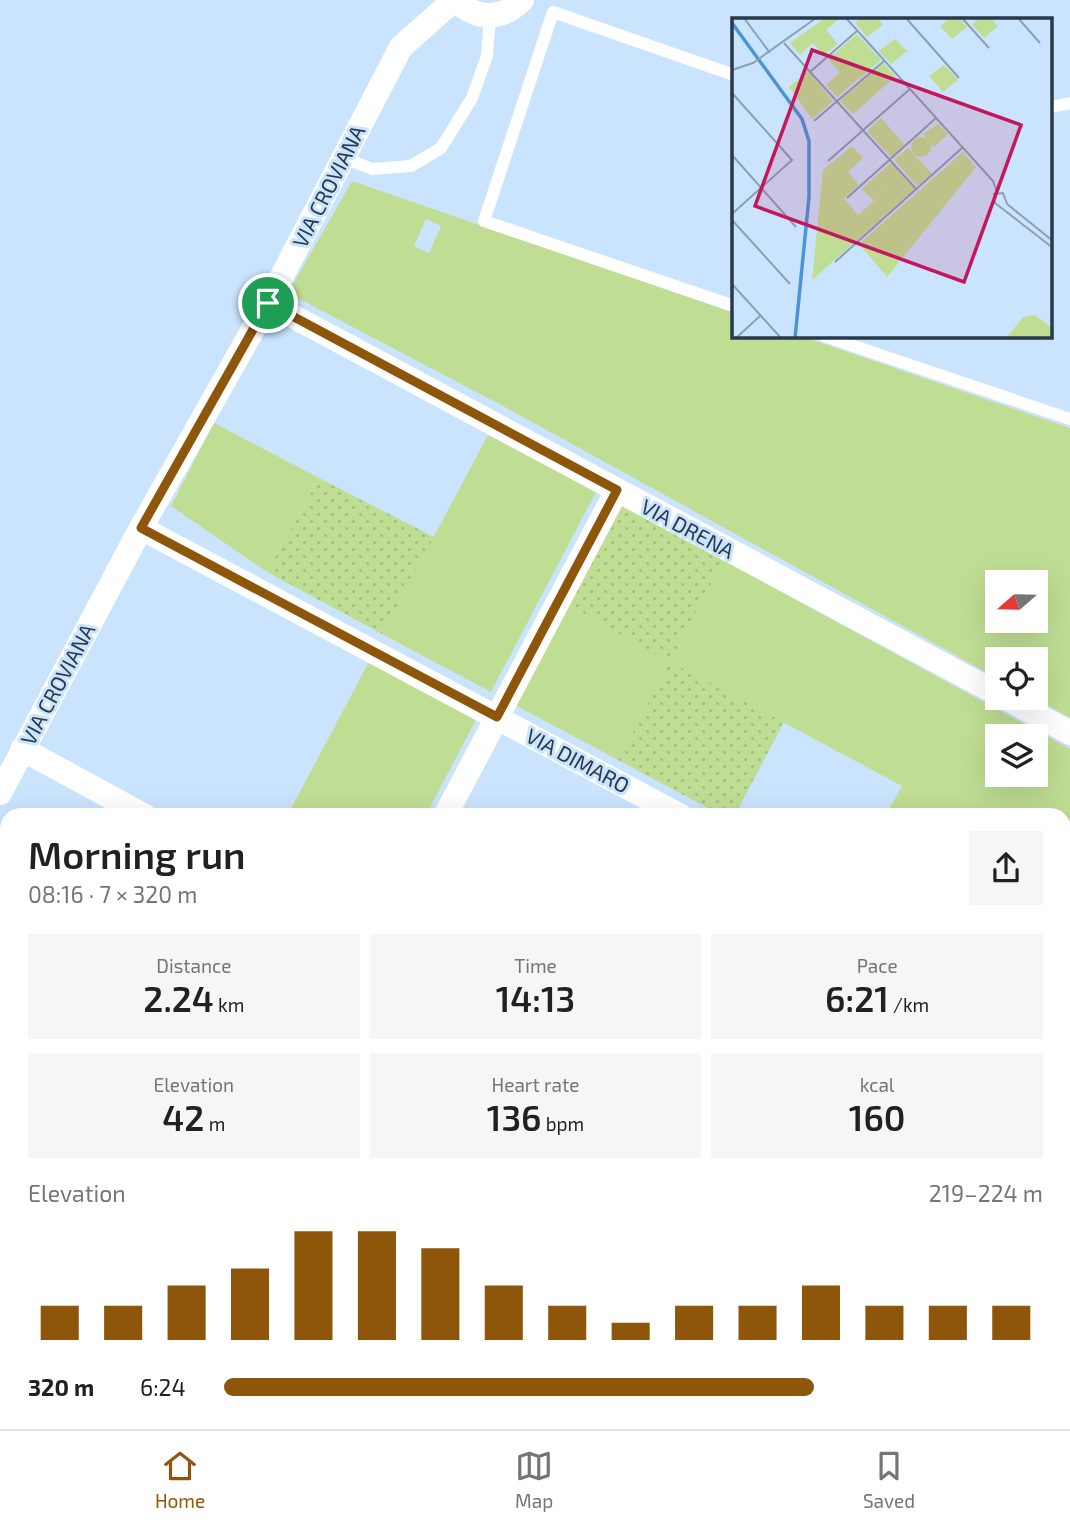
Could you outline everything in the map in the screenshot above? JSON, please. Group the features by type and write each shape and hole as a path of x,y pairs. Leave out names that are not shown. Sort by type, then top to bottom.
{"street":[{"path":"454,0 477,15 489,16 502,14 522,0"},
{"name":"VIA CROVIANA","path":"0,793 141,528 268,303 401,47 454,0"},
{"name":"VIA DRENA","path":"268,303 985,687"},
{"path":"449,808 617,490"},
{"name":"VIA DIMARO","path":"141,528 666,808"},
{"path":"1028,710 1070,733"},
{"path":"22,749 130,808"}],"lane":[{"path":"732,74 553,12 484,221 732,305"},
{"path":"342,158 372,169 411,166 441,148 472,98 487,56 489,16"},
{"path":"1052,107 1070,103"},
{"path":"830,338 1070,419"}],"green space":[{"path":"352,181 732,312 732,338 807,338 1070,428 1070,718 1048,705 1048,647 985,647 985,671 503,406 288,293","holes":["426,219 441,226 429,253 414,246"]},
{"path":"214,423 319,478 267,572 171,506"},
{"path":"488,435 596,492 491,692 382,634"},
{"path":"319,478 434,537 382,634 267,572"},
{"path":"619,504 723,560 671,662 784,722 739,808 708,808 618,760 670,662 567,605"},
{"path":"723,560 985,703 985,710 998,710 1024,724 985,724 985,787 1048,787 1048,737 1070,749 1070,808 890,808 902,786 671,662"},
{"path":"567,605 671,662 618,760 515,705"},
{"path":"371,658 478,716 430,808 291,808"}],"route":[{"path":"268,303 617,490 497,717 141,528 268,303"}]}
